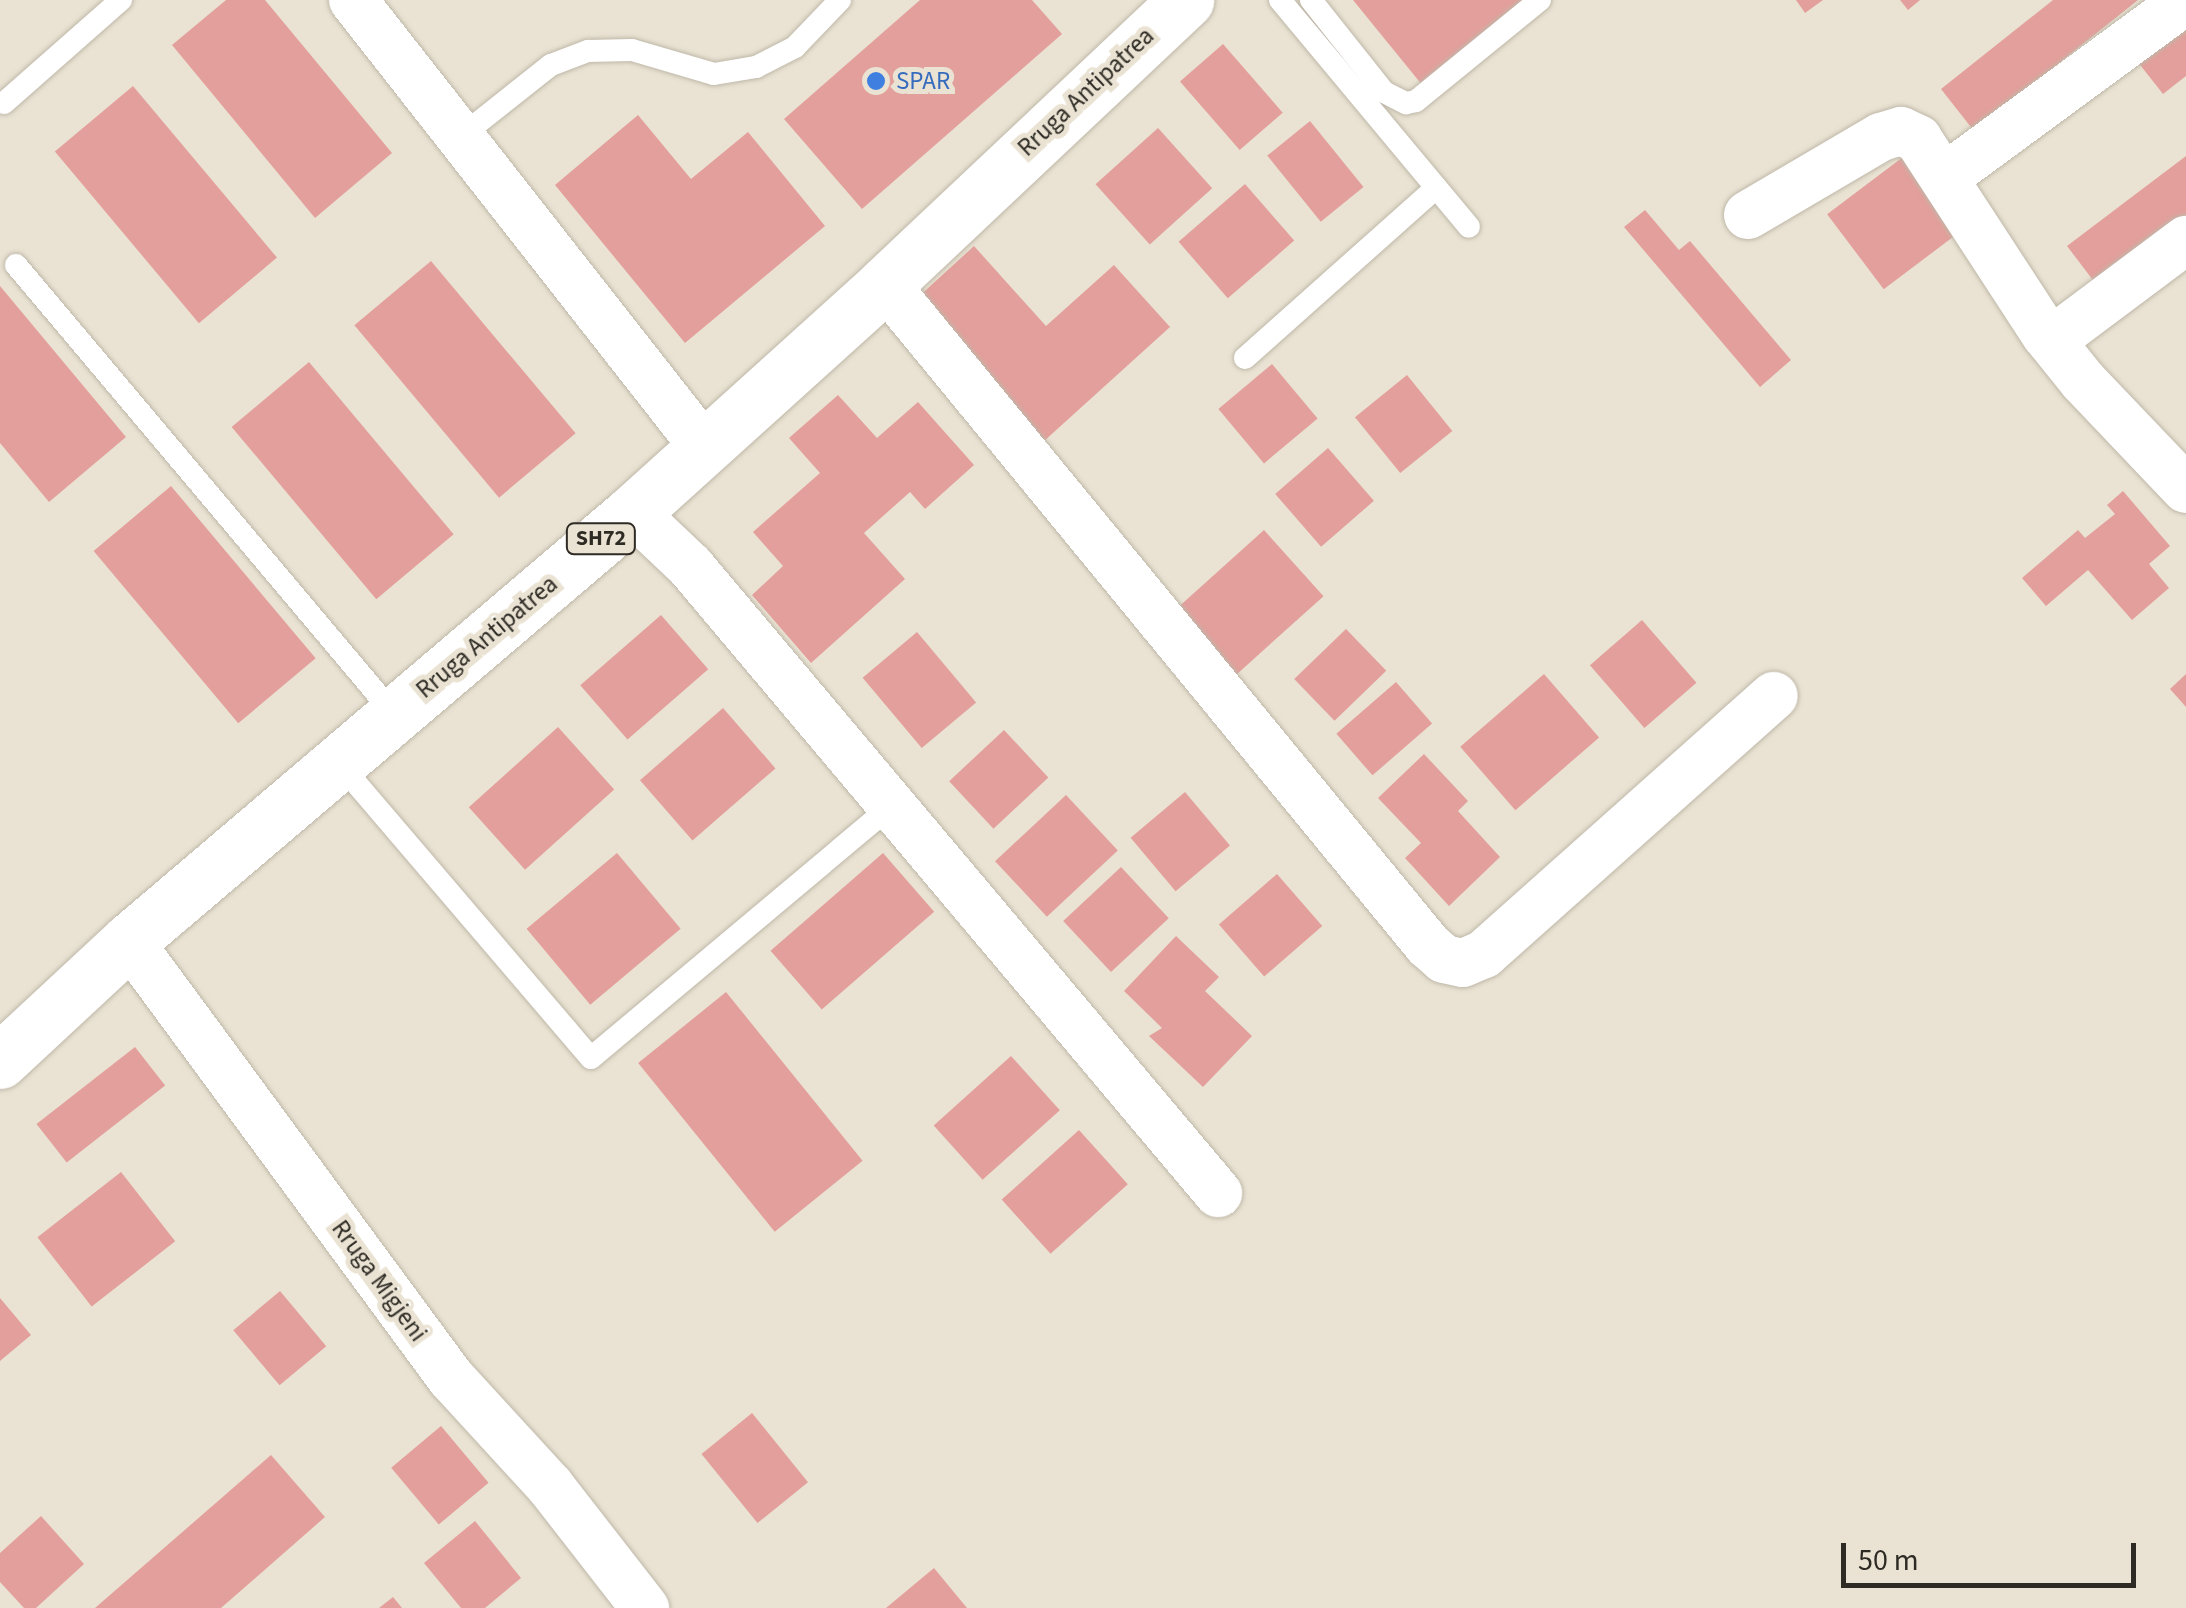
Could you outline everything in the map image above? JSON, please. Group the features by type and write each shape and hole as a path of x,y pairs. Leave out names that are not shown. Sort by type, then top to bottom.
{"main road":[{"name":"Rruga Antipatrea","path":"0,1061 128,941 633,512 885,284 1186,0"}],"street":[{"path":"353,0 703,446"},
{"path":"1944,178 2186,0"},
{"path":"1748,215 1890,133 1908,132 1918,139 2051,341 2186,488"},
{"path":"2051,341 2186,240"},
{"path":"885,284 1415,929 1444,959 1463,962 1484,954 1774,696"},
{"path":"633,512 690,566 1218,1192"},
{"name":"Rruga Migjeni","path":"128,941 451,1378 550,1486 642,1606"}],"lane":[{"path":"4,103 120,0"},
{"path":"460,136 551,65 588,51 632,50 714,74 756,67 795,47 840,0"},
{"path":"1280,0 1468,227"},
{"path":"1311,0 1384,92 1406,102 1416,100 1540,0"},
{"path":"1245,358 1436,188"},
{"path":"16,265 395,715"},
{"path":"338,762 591,1058 894,804"}],"building":[{"path":"226,0 265,0 392,153 315,218 172,45"},
{"path":"920,0 1032,0 1062,34 862,209 784,119"},
{"path":"1353,0 1537,0 1427,91"},
{"path":"1796,0 1823,0 1805,13"},
{"path":"1900,0 1920,0 1908,10"},
{"path":"2053,0 2138,0 1974,131 1941,89"},
{"path":"2186,23 2186,76 2163,94 2137,61"},
{"path":"1223,44 1283,113 1240,150 1180,81"},
{"path":"133,86 277,258 199,323 55,152"},
{"path":"638,115 691,179 748,132 825,226 685,343 555,185"},
{"path":"1310,121 1363,187 1321,222 1267,156"},
{"path":"1158,128 1212,188 1150,244 1096,184"},
{"path":"2186,156 2186,227 2102,292 2067,246"},
{"path":"1903,157 1960,232 1884,289 1827,214"},
{"path":"1245,184 1294,241 1228,298 1179,242"},
{"path":"1645,210 1679,250 1690,241 1791,360 1760,387 1624,227"},
{"path":"974,246 1046,326 1114,265 1170,327 1043,442 915,300"},
{"path":"431,261 576,433 499,498 354,325"},
{"path":"0,286 126,437 49,502 0,443"},
{"path":"309,362 454,534 376,599 232,427"},
{"path":"1272,364 1318,418 1264,463 1218,409"},
{"path":"1407,375 1452,431 1400,473 1355,417"},
{"path":"838,395 877,438 918,402 974,465 925,509 910,492 864,533 905,579 811,663 752,595 783,566 753,532 820,473 789,438"},
{"path":"1328,448 1374,501 1321,547 1275,494"},
{"path":"171,486 316,658 238,723 94,551"},
{"path":"2123,491 2170,546 2149,564 2169,588 2132,620 2088,570 2046,606 2022,578 2078,530 2085,538 2115,514 2107,505"},
{"path":"1264,530 1324,596 1234,676 1175,610"},
{"path":"661,615 708,669 627,740 580,685"},
{"path":"1642,620 1696,683 1644,728 1590,665"},
{"path":"1346,629 1386,671 1334,721 1294,679"},
{"path":"917,632 976,702 922,748 863,678"},
{"path":"1544,674 1599,737 1515,810 1460,747"},
{"path":"2186,674 2186,707 2170,689"},
{"path":"1396,682 1432,724 1372,775 1336,734"},
{"path":"723,708 775,768 692,841 640,780"},
{"path":"558,727 614,789 525,870 469,807"},
{"path":"1004,730 1048,778 993,829 949,781"},
{"path":"1424,754 1468,801 1458,811 1500,857 1449,906 1405,858 1421,843 1378,798"},
{"path":"1185,792 1230,846 1176,891 1131,838"},
{"path":"1066,795 1118,851 1047,917 995,861"},
{"path":"617,853 681,929 590,1005 527,929"},
{"path":"883,853 934,912 822,1010 771,951"},
{"path":"1121,867 1169,918 1111,972 1063,921"},
{"path":"1277,874 1322,926 1264,977 1219,925"},
{"path":"1176,936 1219,977 1205,991 1252,1036 1203,1087 1149,1036 1162,1028 1124,991"},
{"path":"726,992 863,1161 775,1232 638,1063"},
{"path":"135,1047 165,1086 67,1163 36,1124"},
{"path":"1011,1056 1060,1110 983,1180 934,1126"},
{"path":"1079,1130 1128,1184 1051,1254 1002,1200"},
{"path":"121,1172 175,1241 92,1307 37,1237"},
{"path":"280,1291 326,1346 280,1385 233,1330"},
{"path":"0,1298 31,1335 0,1361"},
{"path":"752,1413 808,1482 757,1523 701,1454"},
{"path":"441,1426 489,1483 439,1524 391,1468"},
{"path":"271,1455 325,1517 221,1608 95,1608"},
{"path":"41,1516 84,1564 36,1608 24,1608 0,1582 0,1553"},
{"path":"475,1521 521,1578 485,1608 461,1608 424,1563"},
{"path":"934,1568 967,1608 886,1608"},
{"path":"393,1597 402,1608 379,1608"}],"place":[{"name":"SPAR","path":"876,81"}]}
